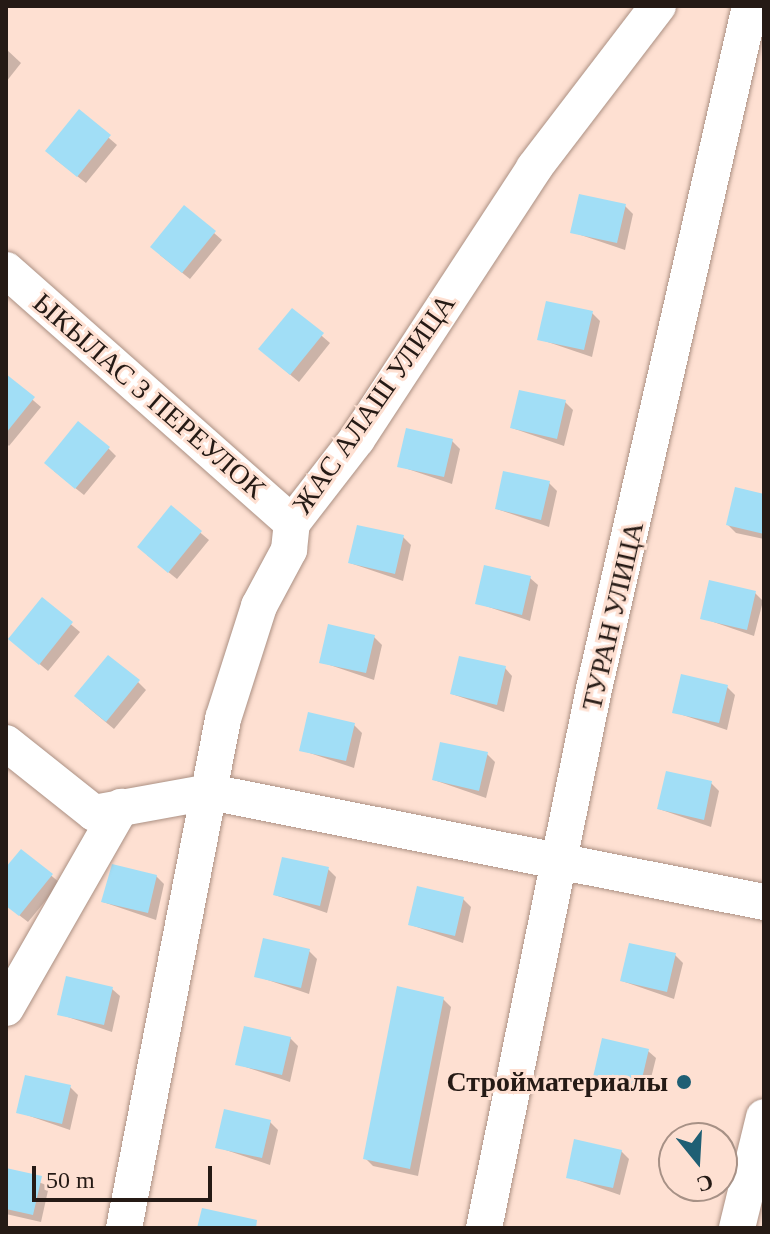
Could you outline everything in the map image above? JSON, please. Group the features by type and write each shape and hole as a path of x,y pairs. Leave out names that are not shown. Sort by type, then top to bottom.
{"street":[{"name":"ЖАС АЛАШ УЛИЦА","path":"124,1228 223,719 259,606 289,550 292,523 357,439 534,168 658,6"},
{"name":"ТУРАН УЛИЦА","path":"484,1228 560,865 750,6"},
{"name":"ЫКЫЛАС 3 ПЕРЕУЛОК","path":"6,270 292,523"},
{"path":"6,743 75,805 94,813 210,792 560,865 764,902"},
{"path":"6,1008 121,807"},
{"path":"737,1228 764,1117"}],"building":[{"path":"79,109 111,135 77,177 45,151"},
{"path":"579,194 626,204 617,243 570,233"},
{"path":"184,205 216,231 182,273 150,247"},
{"path":"546,301 593,311 584,350 537,340"},
{"path":"292,308 324,333 290,375 258,349"},
{"path":"6,374 35,397 6,433"},
{"path":"519,390 566,400 557,439 510,428"},
{"path":"78,421 110,447 75,489 44,463"},
{"path":"406,428 453,439 444,477 397,467"},
{"path":"503,471 550,481 541,520 495,509"},
{"path":"735,487 764,494 764,534 726,525"},
{"path":"171,505 202,531 168,573 137,547"},
{"path":"357,525 404,535 395,574 348,563"},
{"path":"484,565 531,576 522,615 475,604"},
{"path":"709,580 756,591 747,630 700,619"},
{"path":"42,597 73,622 39,665 8,639"},
{"path":"328,624 375,635 366,673 319,663"},
{"path":"108,655 140,680 106,722 74,696"},
{"path":"459,656 506,666 497,705 450,694"},
{"path":"681,674 728,685 719,723 672,713"},
{"path":"308,712 355,723 346,761 299,751"},
{"path":"440,742 488,752 479,791 432,780"},
{"path":"666,771 712,781 704,820 657,809"},
{"path":"21,849 53,874 19,916 6,906 6,867"},
{"path":"282,857 329,867 320,906 273,895"},
{"path":"112,864 157,875 148,913 101,902"},
{"path":"417,886 464,897 455,936 408,925"},
{"path":"263,938 310,949 301,988 254,977"},
{"path":"629,943 676,953 667,992 620,981"},
{"path":"66,976 113,987 104,1025 57,1015"},
{"path":"397,986 444,997 410,1169 363,1159"},
{"path":"244,1026 291,1037 282,1075 235,1065"},
{"path":"602,1038 649,1049 640,1087 593,1077"},
{"path":"25,1075 71,1085 62,1124 16,1113"},
{"path":"224,1109 271,1120 262,1158 215,1148"},
{"path":"574,1139 622,1150 613,1188 566,1178"},
{"path":"6,1168 42,1176 33,1215 6,1209"},
{"path":"202,1208 257,1220 256,1228 197,1228"}],"place":[{"name":"Стройматериалы","path":"684,1082"}]}
